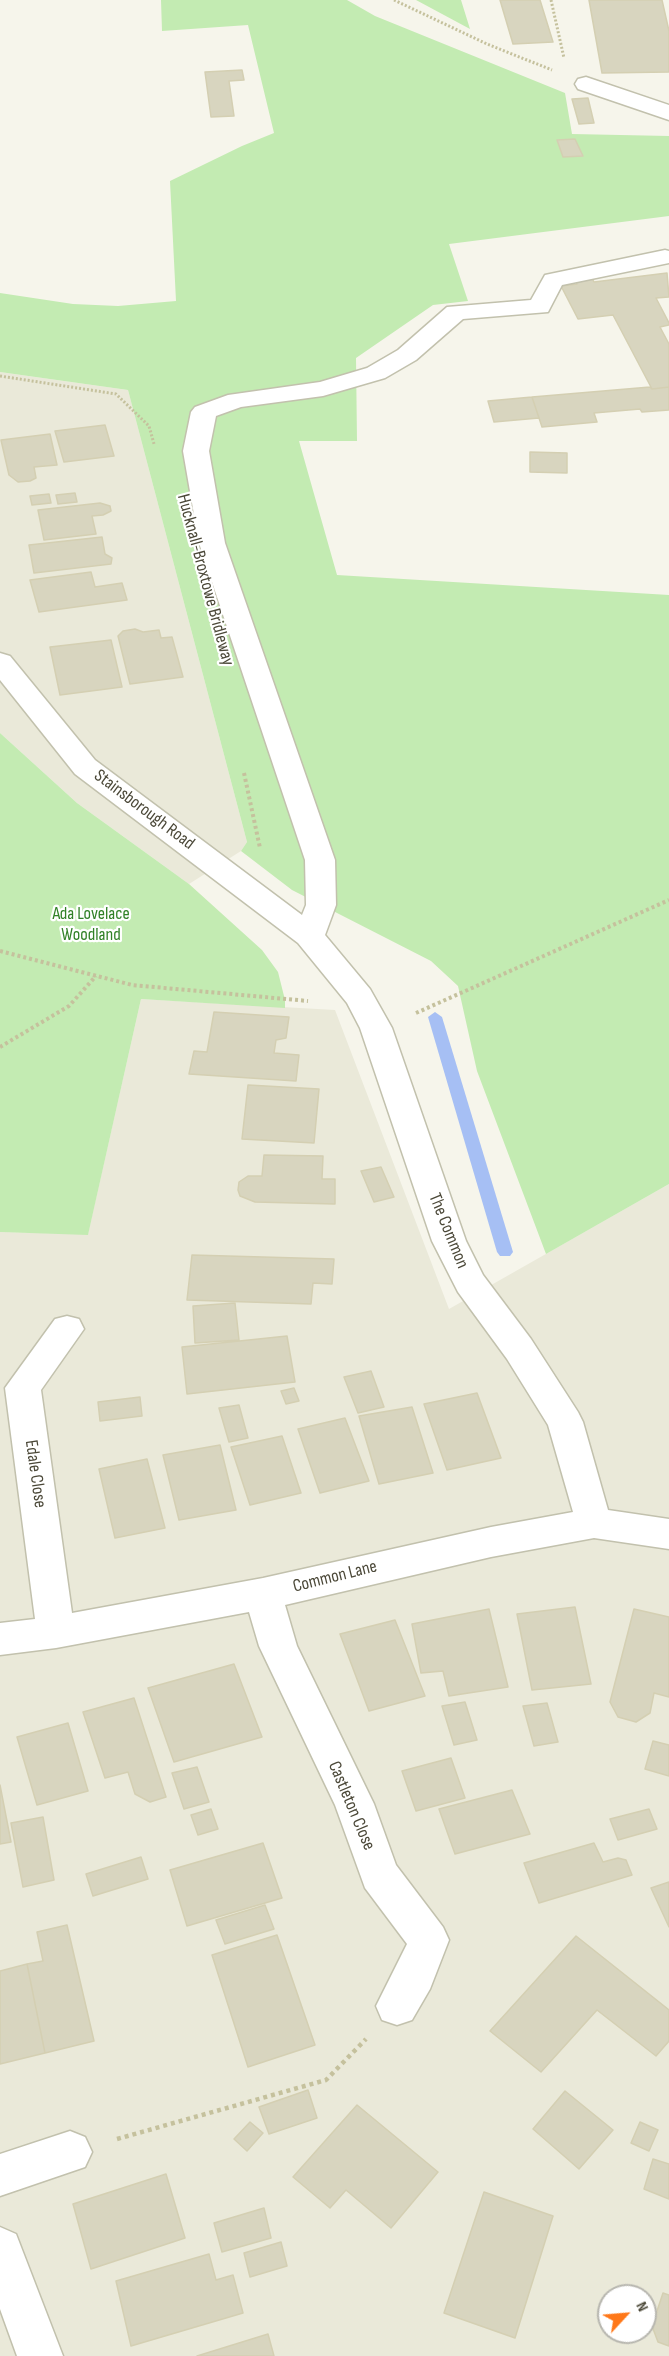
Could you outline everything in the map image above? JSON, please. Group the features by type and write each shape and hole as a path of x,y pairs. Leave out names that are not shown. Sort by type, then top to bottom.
{"street":[{"path":"578,80 669,113"},
{"path":"309,936 321,905 320,860 212,543 196,451 204,412 237,400 323,389 376,374 406,355 456,312 540,307 553,280 664,257"},
{"name":"Stainsborough Road","path":"0,662 85,767 309,936"},
{"name":"The Common","path":"309,936 359,997 376,1028 449,1241 470,1283 519,1349 565,1422 594,1523"},
{"name":"Edale Close","path":"57,1632 23,1389 67,1329"},
{"name":"Common Lane","path":"0,1639 57,1632 263,1594 491,1542 594,1523 669,1534"},
{"name":"Castleton Close","path":"263,1594 278,1646 354,1804 379,1875 429,1940 415,1975 397,2006"},
{"path":"0,2175 70,2152"},
{"path":"0,2249 40,2356"}],"path":[{"path":"394,0 487,44 578,80"},
{"path":"551,0 578,80"},
{"path":"0,376 116,394 149,426 155,448"},
{"path":"242,762 269,884 265,901"},
{"path":"376,1028 417,1013 669,900"},
{"path":"0,951 132,985 285,1000 308,1001 359,997"},
{"path":"0,1047 69,1006 96,976"},
{"path":"70,2152 326,2080 397,2006"}],"shaded area":[{"path":"0,372 128,390 247,842 241,851 189,884 77,803 0,733"},
{"path":"141,999 335,1010 449,1309 669,1184 669,2356 0,2356 0,1232 88,1234"}],"green space":[{"path":"161,0 347,0 375,16 565,93 572,134 669,136 669,216 449,244 468,301 433,305 356,358 357,441 299,441 337,575 669,595 669,1184 546,1254 477,1071 458,986 431,961 292,890 241,851 247,842 128,390 0,372 0,293 73,304 118,306 176,301 170,181 274,133 248,25 162,31"},
{"path":"416,0 461,0 470,29"},
{"name":"Ada Lovelace Woodland","path":"0,733 77,803 189,884 262,950 278,972 285,1000 285,1008 141,999 88,1235 0,1232"}],"building":[{"path":"500,0 540,0 553,42 513,44"},
{"path":"589,0 662,0 669,31 669,72 602,73"},
{"path":"242,70 244,80 229,81 234,116 211,117 205,72"},
{"path":"588,98 594,123 579,124 572,99"},
{"path":"575,139 583,156 563,157 557,140"},
{"path":"667,273 669,297 656,298 669,323 669,325 660,327 669,344 669,387 652,389 613,315 578,319 561,286 577,284 574,278 591,276 594,282"},
{"path":"650,387 652,389 669,387 669,410 642,412 640,409 594,413 597,422 542,427 532,397"},
{"path":"532,397 539,418 494,422 488,401"},
{"path":"105,425 114,456 64,462 55,431"},
{"path":"50,434 57,465 34,467 36,478 30,481 18,482 9,475 1,440"},
{"path":"530,452 567,453 567,473 530,472"},
{"path":"75,493 77,502 58,504 56,495"},
{"path":"49,494 51,503 32,505 30,496"},
{"path":"100,503 110,506 111,511 103,515 92,516 96,534 44,540 38,510"},
{"path":"102,537 105,554 112,558 111,564 34,573 29,545"},
{"path":"91,572 95,587 122,583 127,600 39,612 30,580"},
{"path":"135,629 143,632 159,630 161,638 172,637 183,677 130,684 118,636 123,631"},
{"path":"111,640 122,687 60,695 50,647"},
{"path":"214,1012 289,1017 286,1038 276,1040 274,1053 299,1055 296,1081 189,1074 194,1051 207,1052"},
{"path":"248,1085 319,1089 314,1143 242,1139"},
{"path":"264,1155 323,1156 322,1179 335,1179 335,1204 255,1202 240,1196 239,1182 248,1176 262,1176"},
{"path":"381,1167 394,1197 374,1202 361,1171"},
{"path":"192,1255 334,1259 332,1284 313,1283 311,1304 187,1300"},
{"path":"235,1303 239,1340 195,1343 193,1306"},
{"path":"287,1336 295,1382 187,1394 182,1347"},
{"path":"371,1371 384,1407 358,1413 344,1377"},
{"path":"294,1388 299,1401 286,1404 281,1391"},
{"path":"477,1393 501,1458 447,1470 424,1404"},
{"path":"140,1397 142,1416 100,1421 98,1402"},
{"path":"239,1405 248,1438 229,1442 219,1408"},
{"path":"412,1407 433,1473 379,1484 359,1416"},
{"path":"345,1418 369,1481 320,1493 298,1429"},
{"path":"282,1436 301,1493 250,1505 231,1447"},
{"path":"220,1445 236,1510 179,1520 163,1455"},
{"path":"147,1459 165,1528 115,1538 99,1469"},
{"path":"575,1607 591,1684 532,1690 517,1614"},
{"path":"489,1609 508,1687 449,1696 443,1671 421,1673 412,1624"},
{"path":"634,1609 669,1617 669,1697 654,1693 650,1713 636,1722 618,1717 610,1702"},
{"path":"395,1620 425,1696 369,1711 340,1634"},
{"path":"234,1664 262,1737 174,1762 148,1688"},
{"path":"134,1698 166,1797 150,1802 135,1794 128,1772 105,1778 83,1712"},
{"path":"465,1702 477,1740 454,1745 442,1706"},
{"path":"547,1703 558,1742 534,1746 523,1706"},
{"path":"68,1723 88,1791 37,1805 17,1737"},
{"path":"653,1741 669,1745 669,1776 645,1769"},
{"path":"451,1758 465,1798 416,1811 402,1771"},
{"path":"197,1767 209,1802 184,1809 172,1773"},
{"path":"0,1785 11,1842 0,1844"},
{"path":"512,1790 530,1834 455,1854 439,1809"},
{"path":"211,1809 218,1829 198,1835 191,1815"},
{"path":"649,1809 657,1829 618,1840 610,1819"},
{"path":"43,1817 54,1880 23,1887 11,1823"},
{"path":"263,1843 282,1898 187,1926 170,1870"},
{"path":"594,1843 603,1862 618,1858 626,1860 632,1875 539,1903 524,1863"},
{"path":"141,1857 148,1879 93,1896 86,1874"},
{"path":"669,1882 669,1927 651,1888"},
{"path":"265,1905 274,1929 225,1944 216,1920"},
{"path":"67,1925 94,2041 45,2053 27,1964 43,1961 37,1932"},
{"path":"277,1935 315,2045 248,2067 212,1955"},
{"path":"576,1936 669,2010 669,2041 656,2056 597,2010 541,2072 490,2031"},
{"path":"27,1964 45,2053 0,2064 0,1971"},
{"path":"308,2090 317,2118 269,2134 259,2107"},
{"path":"565,2091 613,2130 579,2169 533,2129"},
{"path":"357,2105 438,2172 391,2228 346,2190 330,2208 293,2177"},
{"path":"250,2122 263,2133 247,2151 234,2139"},
{"path":"640,2122 658,2130 649,2151 631,2143"},
{"path":"653,2159 669,2164 669,2199 644,2189"},
{"path":"166,2174 185,2238 91,2269 73,2204"},
{"path":"484,2192 553,2216 515,2338 444,2313"},
{"path":"264,2208 271,2238 222,2252 214,2223"},
{"path":"281,2242 287,2266 250,2277 244,2253"},
{"path":"209,2254 216,2280 233,2275 243,2313 131,2346 116,2281"},
{"path":"663,2293 669,2295 669,2346 658,2342 657,2339 657,2311"},
{"path":"268,2334 274,2356 197,2356"}],"waterway":[{"path":"435,1017 505,1252"}]}
